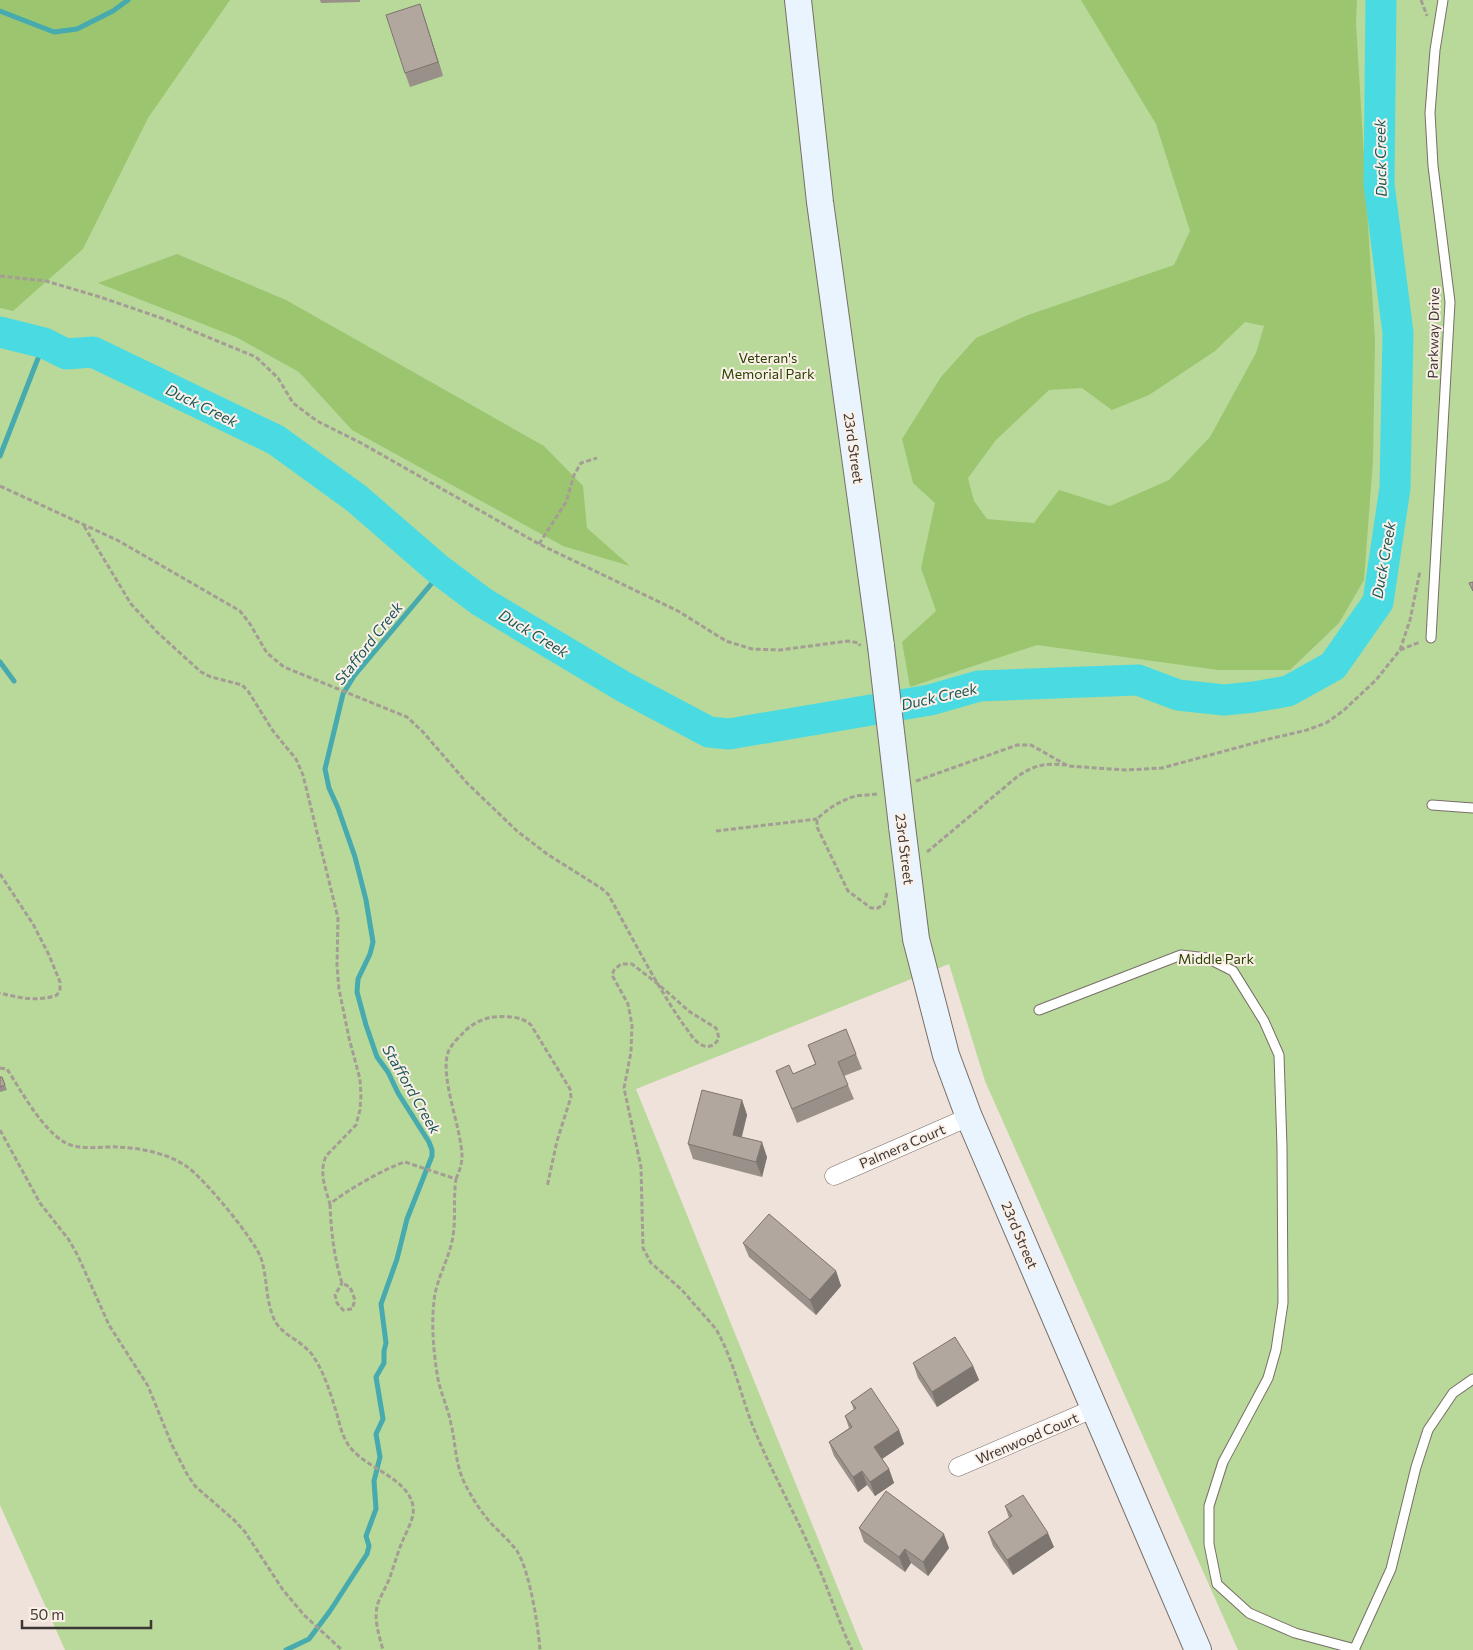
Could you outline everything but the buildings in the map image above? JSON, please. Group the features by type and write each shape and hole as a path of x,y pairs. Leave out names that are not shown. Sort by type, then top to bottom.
{"street":[{"name":"23rd Street","path":"798,0 871,647 902,826 916,939 920,956 946,1055 969,1117 1198,1650"},
{"name":"Palmera Court","path":"834,1176 969,1117"},
{"name":"Wrenwood Court","path":"958,1467 1095,1408"}],"lane":[{"name":"Parkway Drive","path":"1431,638 1450,302 1433,166 1430,113 1435,50 1442,0"},
{"path":"1432,805 1473,808"},
{"path":"1039,1010 1181,955 1207,958 1233,971 1264,1021 1278,1055 1282,1147 1283,1303 1276,1350 1268,1378 1223,1462 1209,1506 1209,1544 1217,1584 1249,1613 1295,1633 1354,1649 1391,1569 1416,1467 1428,1430 1452,1393 1473,1379"}],"path":[{"path":"1421,0 1428,18"},
{"path":"0,276 46,281 100,297 164,319 256,357 278,378 293,403 318,421 361,443 539,544 678,611 726,641 752,649 780,650 848,641 871,647"},
{"path":"539,544 566,502 574,475 581,463 597,458"},
{"path":"0,486 117,540 240,611 267,653 284,667 407,717 423,732 467,783 517,831 608,894 658,984 695,1040 699,1044 708,1046 716,1043 719,1038 716,1028 690,1012 658,984 632,964 621,964 614,970 612,975 628,1004 632,1025 631,1052 624,1088 641,1167 643,1248 651,1263 681,1289 720,1336 758,1438 786,1501 815,1558 852,1650"},
{"path":"84,525 131,604 173,647 201,672 211,677 242,685 248,691 268,725 296,759 303,775 338,918 337,966 339,989 346,1030 360,1079 360,1110 356,1125 326,1156 323,1162 323,1178 330,1204 332,1233 342,1283 335,1295 337,1304 343,1310 352,1310 355,1300 350,1287 342,1283"},
{"path":"927,852 1018,776 1033,767 1050,764 1126,770 1162,768 1307,730 1326,723 1343,711 1376,680 1400,650 1410,620 1421,562"},
{"path":"1400,650 1431,638"},
{"path":"911,783 1017,745 1031,745 1068,766"},
{"path":"716,831 817,819 841,802 857,796 874,795 883,792"},
{"path":"817,819 817,827 848,891 871,908 878,908 884,904 887,894 886,886"},
{"path":"0,874 40,937 60,982 60,989 57,995 48,998 18,997 0,993"},
{"path":"540,1650 533,1606 523,1565 512,1544 488,1520 475,1503 464,1480 456,1461 452,1424 437,1373 434,1337 435,1296 453,1236 454,1196 462,1157 447,1058 450,1049 458,1038 474,1024 493,1017 507,1016 521,1019 531,1025 570,1088 571,1096 559,1134 547,1187"},
{"path":"0,1068 7,1069 44,1122 57,1137 68,1144 79,1148 117,1147 146,1151 168,1157 186,1166 198,1177 256,1247 264,1270 270,1308 276,1324 311,1353 325,1379 345,1440 352,1450 402,1487 411,1500 413,1515 398,1550 391,1575 377,1605 376,1624 383,1650"},
{"path":"0,1130 40,1204 69,1240 78,1256 103,1315 148,1386 172,1445 187,1474 195,1486 245,1532 279,1584 304,1615 342,1650"},
{"path":"330,1204 364,1182 405,1162 456,1179"}],"green space":[{"path":"0,0 230,0 148,118 83,249 13,311 0,308"},
{"path":"96,0 1473,0 1473,1650 1238,1650 985,1081 949,964 636,1089 863,1650 65,1650 0,1505 0,45"},
{"path":"1081,0 1357,0 1356,23 1375,341 1373,460 1364,580 1339,623 1290,670 1218,670 1037,645 910,687 902,642 936,611 921,568 935,503 913,483 902,439 941,377 976,338 1028,315 1174,265 1190,231 1156,124","holes":["1245,322 1264,326 1256,353 1210,437 1169,480 1110,506 1059,490 1034,523 987,519 974,501 968,478 996,440 1049,390 1082,388 1112,410 1149,395 1215,351"]},
{"path":"177,254 286,300 544,446 583,486 587,528 630,566 563,546 352,430 299,372 236,337 98,283"}],"waterway":[{"path":"0,11 54,32 77,29 113,11 128,0"},
{"name":"Duck Creek","path":"0,332 44,343 66,354 93,352 276,440 356,498 438,569 482,602 624,687 709,732 729,734 930,700 979,686 1138,680 1178,695 1224,700 1288,691 1333,666 1378,602 1395,488 1398,333 1379,184 1381,0"},
{"path":"0,456 44,343"},
{"name":"Stafford Creek","path":"286,1650 309,1639 330,1611 367,1554 369,1546 366,1536 376,1509 374,1481 380,1457 376,1434 383,1419 376,1377 384,1363 386,1343 381,1304 397,1259 407,1219 432,1156 429,1142 398,1093 388,1072 377,1057 366,1025 357,992 358,979 370,954 373,942 366,900 355,857 329,788 325,769 343,694 354,676 432,583 438,569"},
{"path":"0,662 14,681"}],"park label":[{"name":"Veteran's Memorial Park","path":"768,366"},
{"name":"Middle Park","path":"1216,958"}]}
